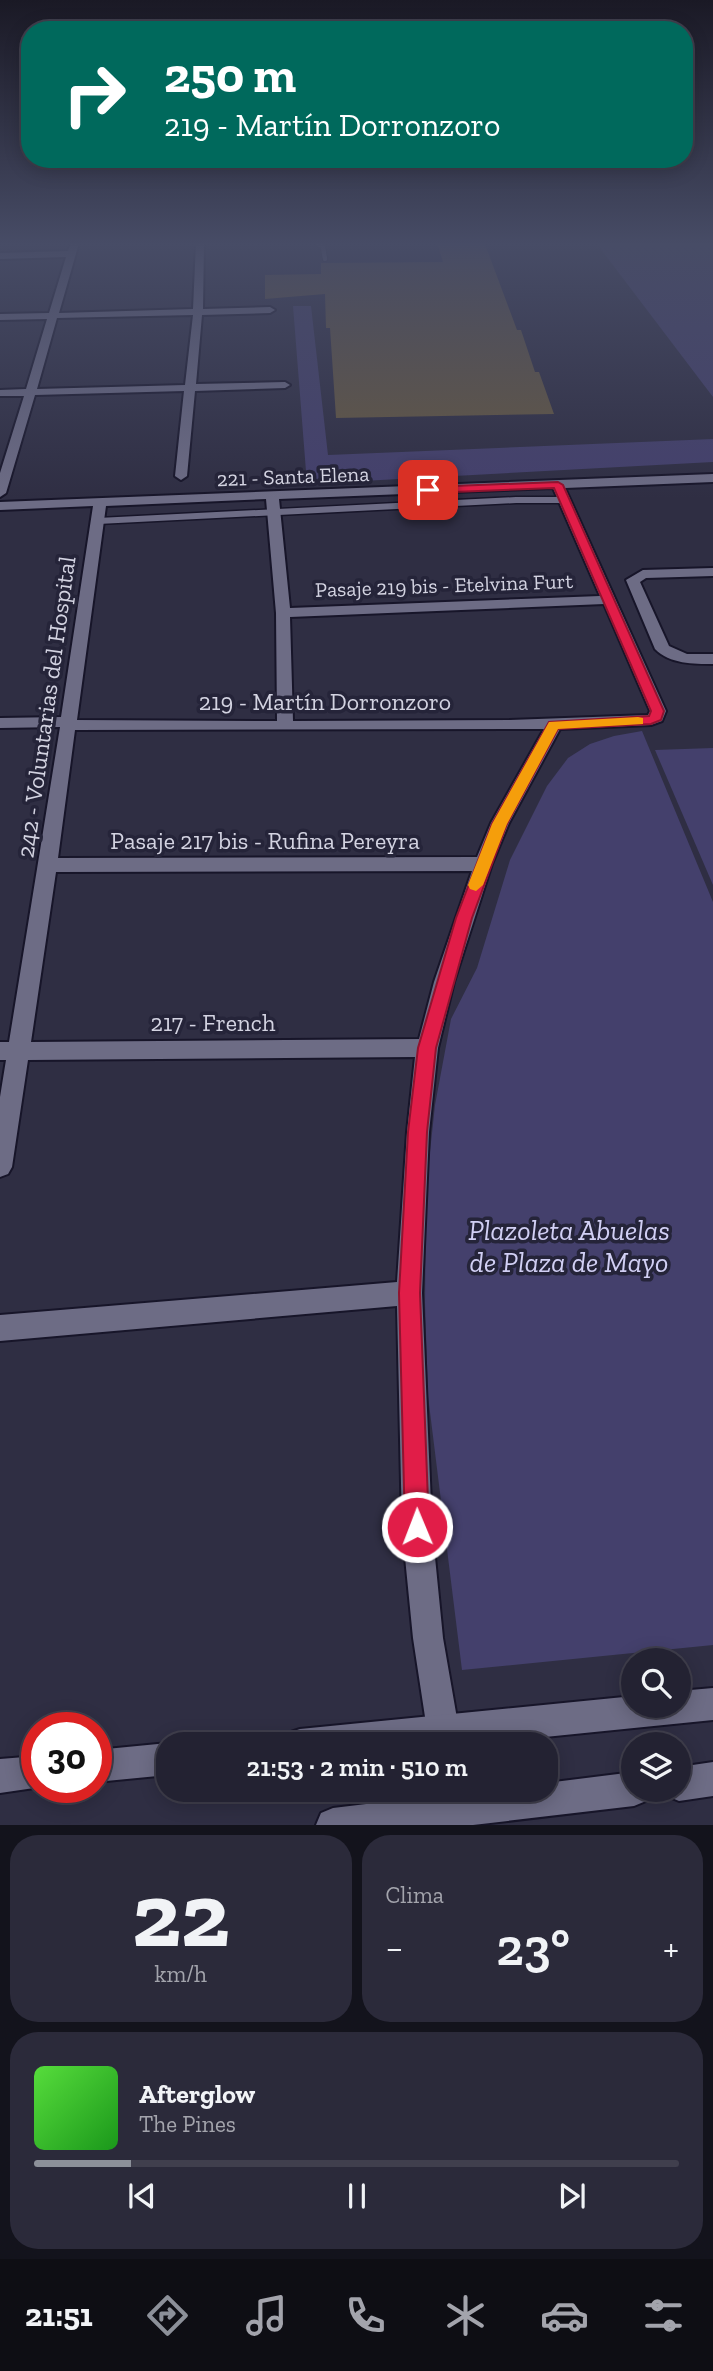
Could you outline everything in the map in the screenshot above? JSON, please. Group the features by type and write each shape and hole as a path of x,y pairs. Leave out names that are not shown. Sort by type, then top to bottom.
{"street":[{"path":"0,493 50,328"},
{"path":"181,477 196,328"},
{"path":"0,393 285,385"},
{"name":"221 - Santa Elena","path":"0,506 713,478"},
{"path":"558,485 607,600"},
{"path":"272,496 283,613 285,724"},
{"name":"242 - Voluntarias del Hospital","path":"0,1167 9,1050 48,865 100,502"},
{"path":"713,572 643,574 633,580 633,586 663,649 669,654 685,658 713,659"},
{"name":"Pasaje 219 bis - Etelvina Furt","path":"283,613 607,600"},
{"name":"219 - Martín Dorronzoro","path":"0,723 53,721 85,727 285,724 554,725 651,720 656,718 658,711 607,600"},
{"path":"443,1730 428,1638 417,1527 409,1293 418,1132 427,1048 448,969 483,864 505,814 554,725"},
{"name":"Pasaje 217 bis - Rufina Pereyra","path":"48,865 483,864"},
{"name":"217 - French","path":"9,1050 427,1048"},
{"path":"0,1328 409,1293"},
{"path":"424,1732 713,1704"},
{"path":"112,1764 156,1760"},
{"path":"0,1776 21,1774"},
{"path":"691,1782 713,1779"},
{"path":"333,1825 621,1791"}],"lane":[{"name":"221 - Santa Elena","path":"97,521 516,500 565,500"}],"green space":[{"path":"295,328 314,328 328,455 713,439 713,462 307,484"},
{"path":"661,328 713,328 713,397"},
{"name":"Plazoleta Abuelas de Plaza de Mayo","path":"642,731 713,902 713,1645 621,1648 621,1654 462,1670 428,1396 425,1303 426,1189 435,1105 451,1019 477,968 510,860 547,786 568,758 590,744"},
{"path":"713,748 713,885 655,750"}],"building":[{"path":"330,328 516,328 521,330 535,372 539,372 554,414 336,418"}],"slow traffic":[{"path":"476,885 500,824 535,755 554,725 638,721"}],"route":[{"path":"417,1527 409,1293 418,1132 427,1048 444,982 483,864 500,824 535,755 554,725 651,720 656,718 658,711 558,485 428,490"}]}
